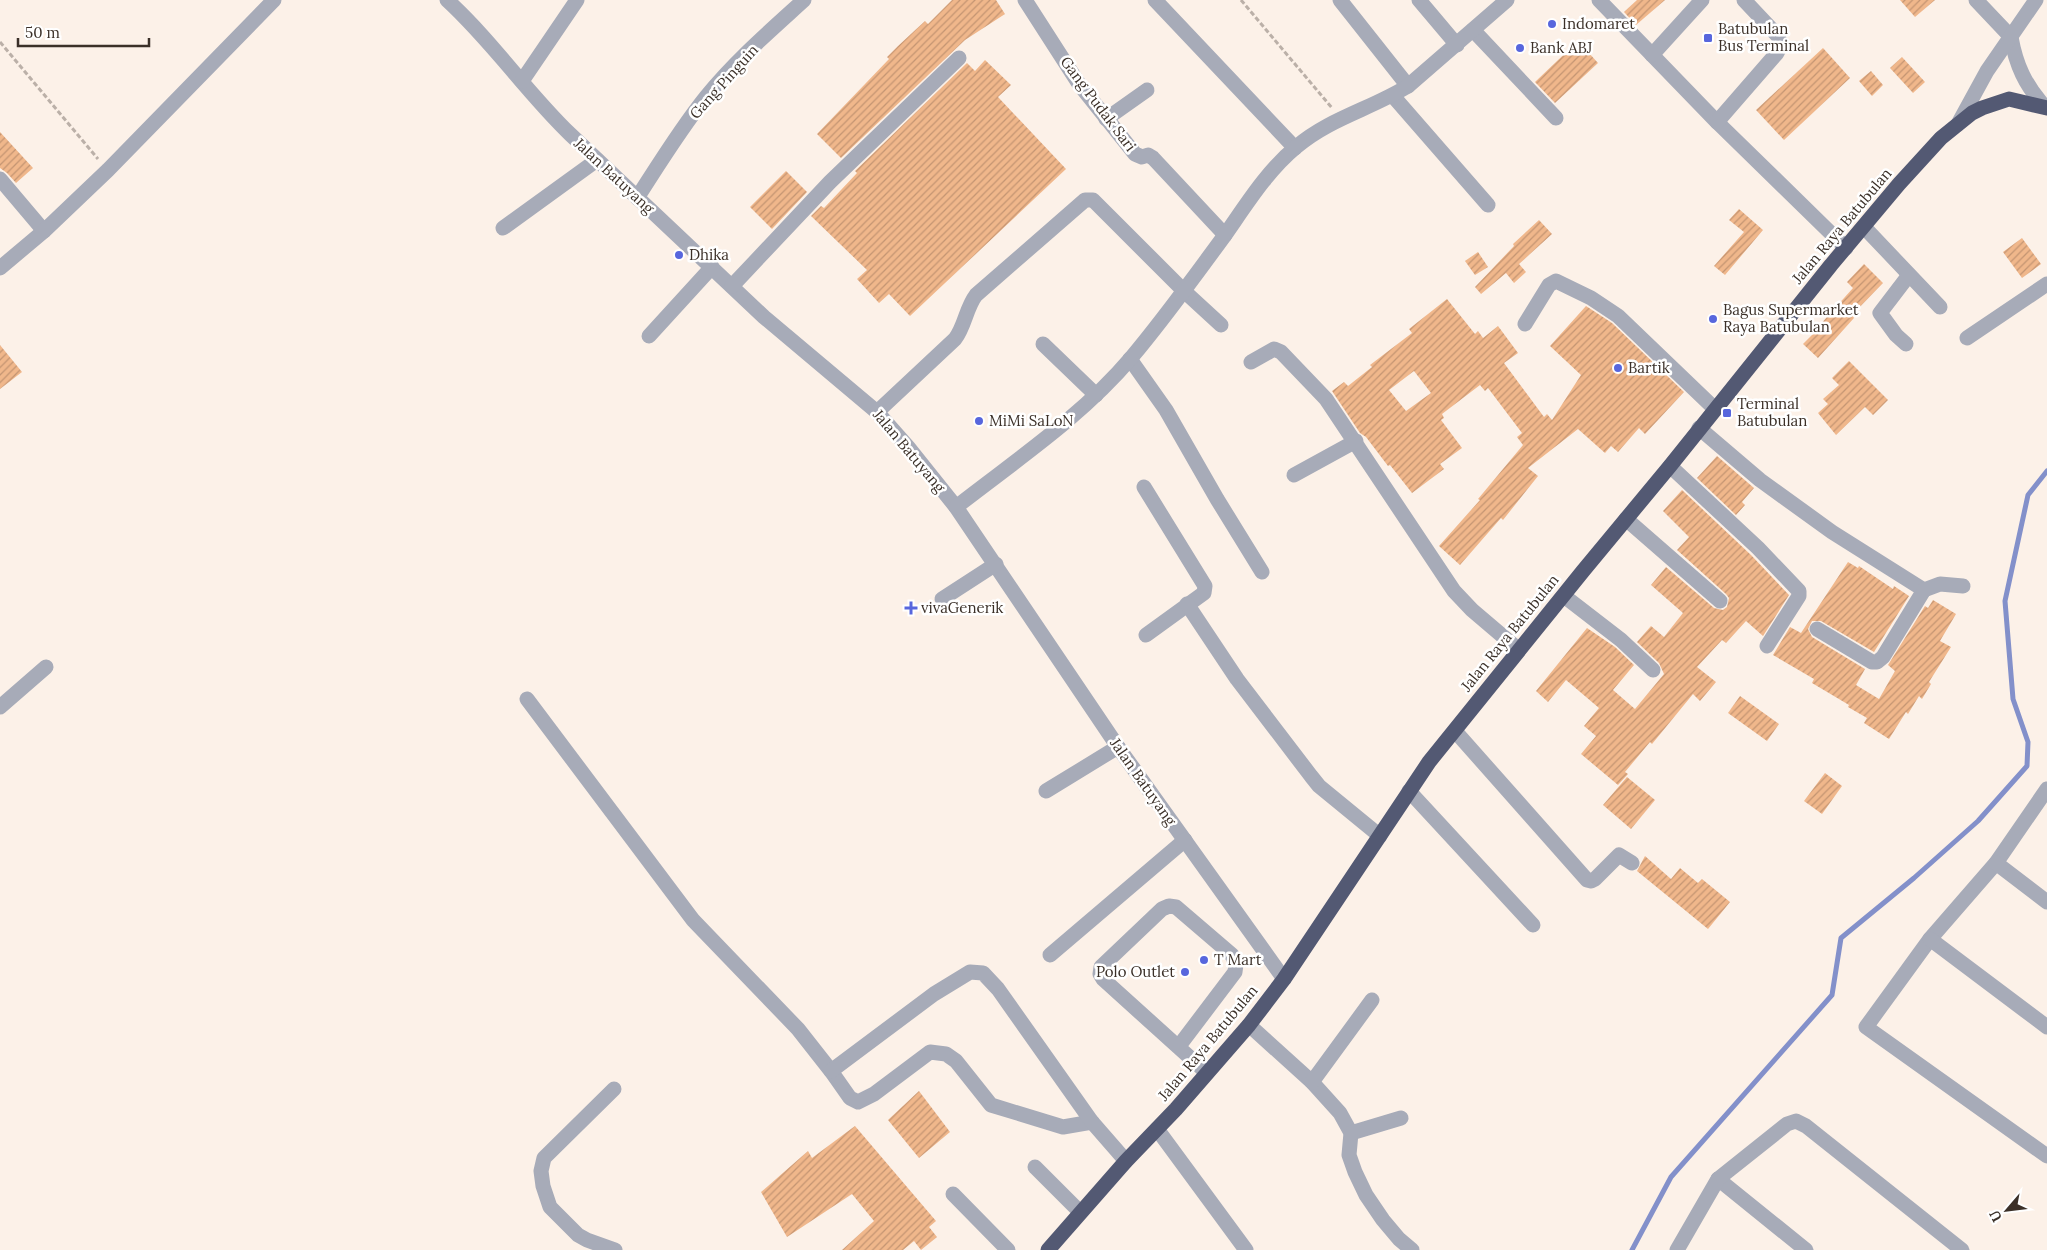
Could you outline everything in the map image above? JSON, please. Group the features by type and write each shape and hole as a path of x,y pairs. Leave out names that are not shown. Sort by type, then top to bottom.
{"highway":[{"name":"Jalan Raya Batubulan","path":"1048,1250 1249,1025 1284,979 1429,762 1846,248 1913,170 1941,138 1982,108 2008,100 2046,107"}],"street":[{"path":"0,268 44,231 108,170 274,0"},
{"name":"Jalan Batuyang","path":"447,0 481,33 551,116 783,334 845,383 877,412 908,447 956,507 1118,747 1284,979"},
{"path":"522,81 577,0"},
{"name":"Gang Pinguin","path":"637,198 672,143 707,96 742,58 804,0"},
{"name":"Gang Pudak Sari","path":"1025,0 1079,84 1135,154 1142,157 1148,155 1153,158 1224,235"},
{"path":"1155,0 1294,148"},
{"path":"1340,0 1408,86"},
{"path":"1419,0 1457,45"},
{"path":"956,507 1060,426 1096,395 1130,359 1184,290 1259,186 1294,148 1318,130 1393,96 1408,86 1507,0"},
{"path":"1599,0 1716,122 1846,248"},
{"path":"1652,55 1702,0"},
{"path":"1716,122 1780,49 1781,45 1778,36 1744,0"},
{"path":"1976,0 2011,37 2015,57 2024,80 2046,107"},
{"path":"1958,124 1987,71 2036,0"},
{"path":"1474,30 1556,118"},
{"path":"732,286 830,182 959,58"},
{"path":"1106,119 1147,90"},
{"path":"1393,96 1488,204"},
{"path":"503,228 598,160"},
{"path":"0,179 44,231"},
{"path":"877,412 955,339 969,304 976,295 1085,200 1093,200 1222,325"},
{"path":"1864,227 1940,307"},
{"path":"649,336 712,268"},
{"path":"1906,344 1896,335 1880,313 1909,275"},
{"path":"1525,324 1549,285 1556,281 1590,298 1618,316 1716,409"},
{"path":"1967,338 2047,284"},
{"path":"1044,344 1096,395"},
{"path":"1251,362 1274,349 1281,352 1326,398 1454,591 1472,610 1519,650"},
{"path":"1130,359 1166,410 1216,499 1262,572"},
{"path":"1700,428 1760,480 1832,532 1924,590"},
{"path":"1294,474 1356,442"},
{"path":"1670,466 1758,548 1799,592 1799,596 1767,646"},
{"path":"1144,487 1206,586 1204,593 1146,635"},
{"path":"1626,519 1720,601"},
{"path":"942,599 996,564"},
{"path":"1816,629 1872,662 1877,662 1883,657 1924,590 1940,584 1963,586"},
{"path":"1564,596 1621,640 1653,670"},
{"path":"1187,604 1237,679 1319,786 1380,836"},
{"path":"0,707 46,667"},
{"path":"528,700 693,920 798,1029 850,1098 858,1102 874,1094 930,1052 946,1054 956,1061 991,1105 1064,1128 1092,1122"},
{"path":"1455,730 1587,880 1595,879 1620,855 1632,863"},
{"path":"1046,791 1118,747"},
{"path":"2047,789 1996,863 1930,940 1866,1026 2047,1156"},
{"path":"1409,791 1533,925"},
{"path":"1050,954 1184,840"},
{"path":"1996,863 2047,902"},
{"path":"1179,1046 1235,972 1236,964 1232,955 1176,907 1169,906 1162,909 1101,967 1100,974 1103,980 1207,1073"},
{"path":"1930,940 2047,1027"},
{"path":"831,1071 934,994 970,972 983,973 998,989 1092,1122 1126,1161"},
{"path":"1312,1082 1372,1000"},
{"path":"1249,1025 1312,1082 1340,1113 1351,1133 1349,1155 1366,1195 1394,1232 1412,1250"},
{"path":"614,1089 544,1158 542,1171 543,1186 550,1207 578,1235 615,1250"},
{"path":"1351,1133 1401,1118"},
{"path":"1677,1250 1718,1179 1787,1124 1796,1121 1806,1126 1962,1250"},
{"path":"1156,1129 1246,1250"},
{"path":"1035,1167 1080,1212"},
{"path":"1718,1179 1806,1250"},
{"path":"953,1194 1008,1250"}],"path":[{"path":"1241,0 1341,118"},
{"path":"0,42 108,170"}],"building":[{"path":"952,0 996,0 1005,14 965,40 841,158 817,134 889,59 887,57 898,46 925,21 928,24"},
{"path":"1637,0 1665,0 1636,25 1624,12"},
{"path":"1900,0 1935,0 1915,17"},
{"path":"1578,41 1598,63 1555,103 1535,82"},
{"path":"1823,48 1850,78 1784,140 1756,110"},
{"path":"1902,57 1925,82 1913,93 1890,68"},
{"path":"985,60 1011,85 998,97 1066,169 910,316 889,294 879,303 857,279 867,270 811,216 821,206 824,208 857,173 855,171 967,63 975,71"},
{"path":"1871,71 1883,85 1872,96 1859,81"},
{"path":"0,132 33,168 16,183 0,168"},
{"path":"786,171 807,192 772,229 750,207"},
{"path":"1739,209 1763,230 1725,275 1714,266 1744,232 1729,220"},
{"path":"1539,220 1552,234 1519,264 1526,272 1514,283 1506,273 1481,294 1475,287 1514,246 1513,244"},
{"path":"2022,238 2041,264 2022,278 2003,252"},
{"path":"1478,252 1488,267 1475,275 1465,261"},
{"path":"1864,264 1883,283 1852,315 1854,318 1818,358 1803,344 1853,288 1847,282"},
{"path":"1447,299 1475,334 1478,331 1483,338 1498,326 1518,353 1504,363 1544,417 1547,414 1552,420 1581,375 1550,346 1586,306 1612,323 1684,392 1645,434 1639,428 1618,452 1611,446 1605,453 1578,429 1528,468 1538,476 1503,520 1501,518 1460,565 1439,546 1480,500 1478,499 1523,445 1517,437 1522,433 1488,388 1485,391 1480,385 1442,414 1444,418 1441,420 1462,448 1440,464 1444,469 1412,493 1366,437 1360,433 1332,391 1344,382 1348,386 1372,367 1370,365 1412,333 1409,329","holes":["1414,371 1431,393 1406,411 1389,390"]},
{"path":"0,345 22,372 0,389"},
{"path":"1849,361 1888,400 1873,415 1865,407 1836,435 1818,413 1828,404 1823,399 1839,385 1832,378"},
{"path":"1717,456 1754,488 1742,502 1745,505 1736,515 1697,478"},
{"path":"1682,490 1751,555 1789,595 1763,636 1746,621 1726,643 1722,640 1697,667 1716,682 1700,701 1693,694 1652,744 1650,742 1625,772 1628,774 1618,785 1581,754 1596,736 1584,726 1599,708 1566,680 1548,702 1536,691 1587,628 1615,647 1634,665 1613,690 1635,709 1664,674 1659,663 1637,642 1651,626 1664,637 1683,613 1651,585 1666,567 1714,608 1723,610 1727,607 1729,598 1726,594 1677,550 1689,537 1663,511"},
{"path":"1848,562 1858,568 1859,566 1893,589 1894,586 1909,596 1874,652 1821,621 1812,621 1808,629 1812,637 1865,669 1856,685 1879,699 1895,671 1888,665 1925,606 1928,608 1933,600 1956,614 1940,641 1951,647 1929,682 1931,684 1922,699 1919,696 1908,714 1906,712 1889,739 1864,723 1867,718 1812,683 1814,679 1773,655 1790,627 1801,633"},
{"path":"1740,696 1779,724 1767,741 1728,713"},
{"path":"1825,773 1842,786 1822,814 1804,801"},
{"path":"1627,777 1655,800 1631,829 1603,805"},
{"path":"1645,856 1671,879 1680,868 1698,883 1702,879 1730,902 1708,929 1637,871"},
{"path":"919,1091 950,1132 919,1158 888,1120"},
{"path":"855,1126 936,1221 929,1227 937,1237 921,1250 914,1241 903,1250 842,1250 874,1221 852,1194 787,1237 761,1192 808,1151 812,1158"}],"waterway":[{"path":"1632,1250 1671,1177 1832,995 1841,938 1914,878 1978,821 2027,766 2028,742 2013,699 2005,601 2028,495 2047,471"}],"place":[{"name":"Indomaret","path":"1552,24"},
{"name":"Batubulan Bus Terminal","path":"1708,38"},
{"name":"Bank ABJ","path":"1520,48"},
{"name":"Dhika","path":"679,255"},
{"name":"Bagus Supermarket Raya Batubulan","path":"1713,319"},
{"name":"Bartik","path":"1618,368"},
{"name":"Terminal Batubulan","path":"1727,413"},
{"name":"MiMi SaLoN","path":"979,421"},
{"name":"vivaGenerik","path":"911,608"},
{"name":"T Mart","path":"1204,960"},
{"name":"Polo Outlet","path":"1185,972"}]}
